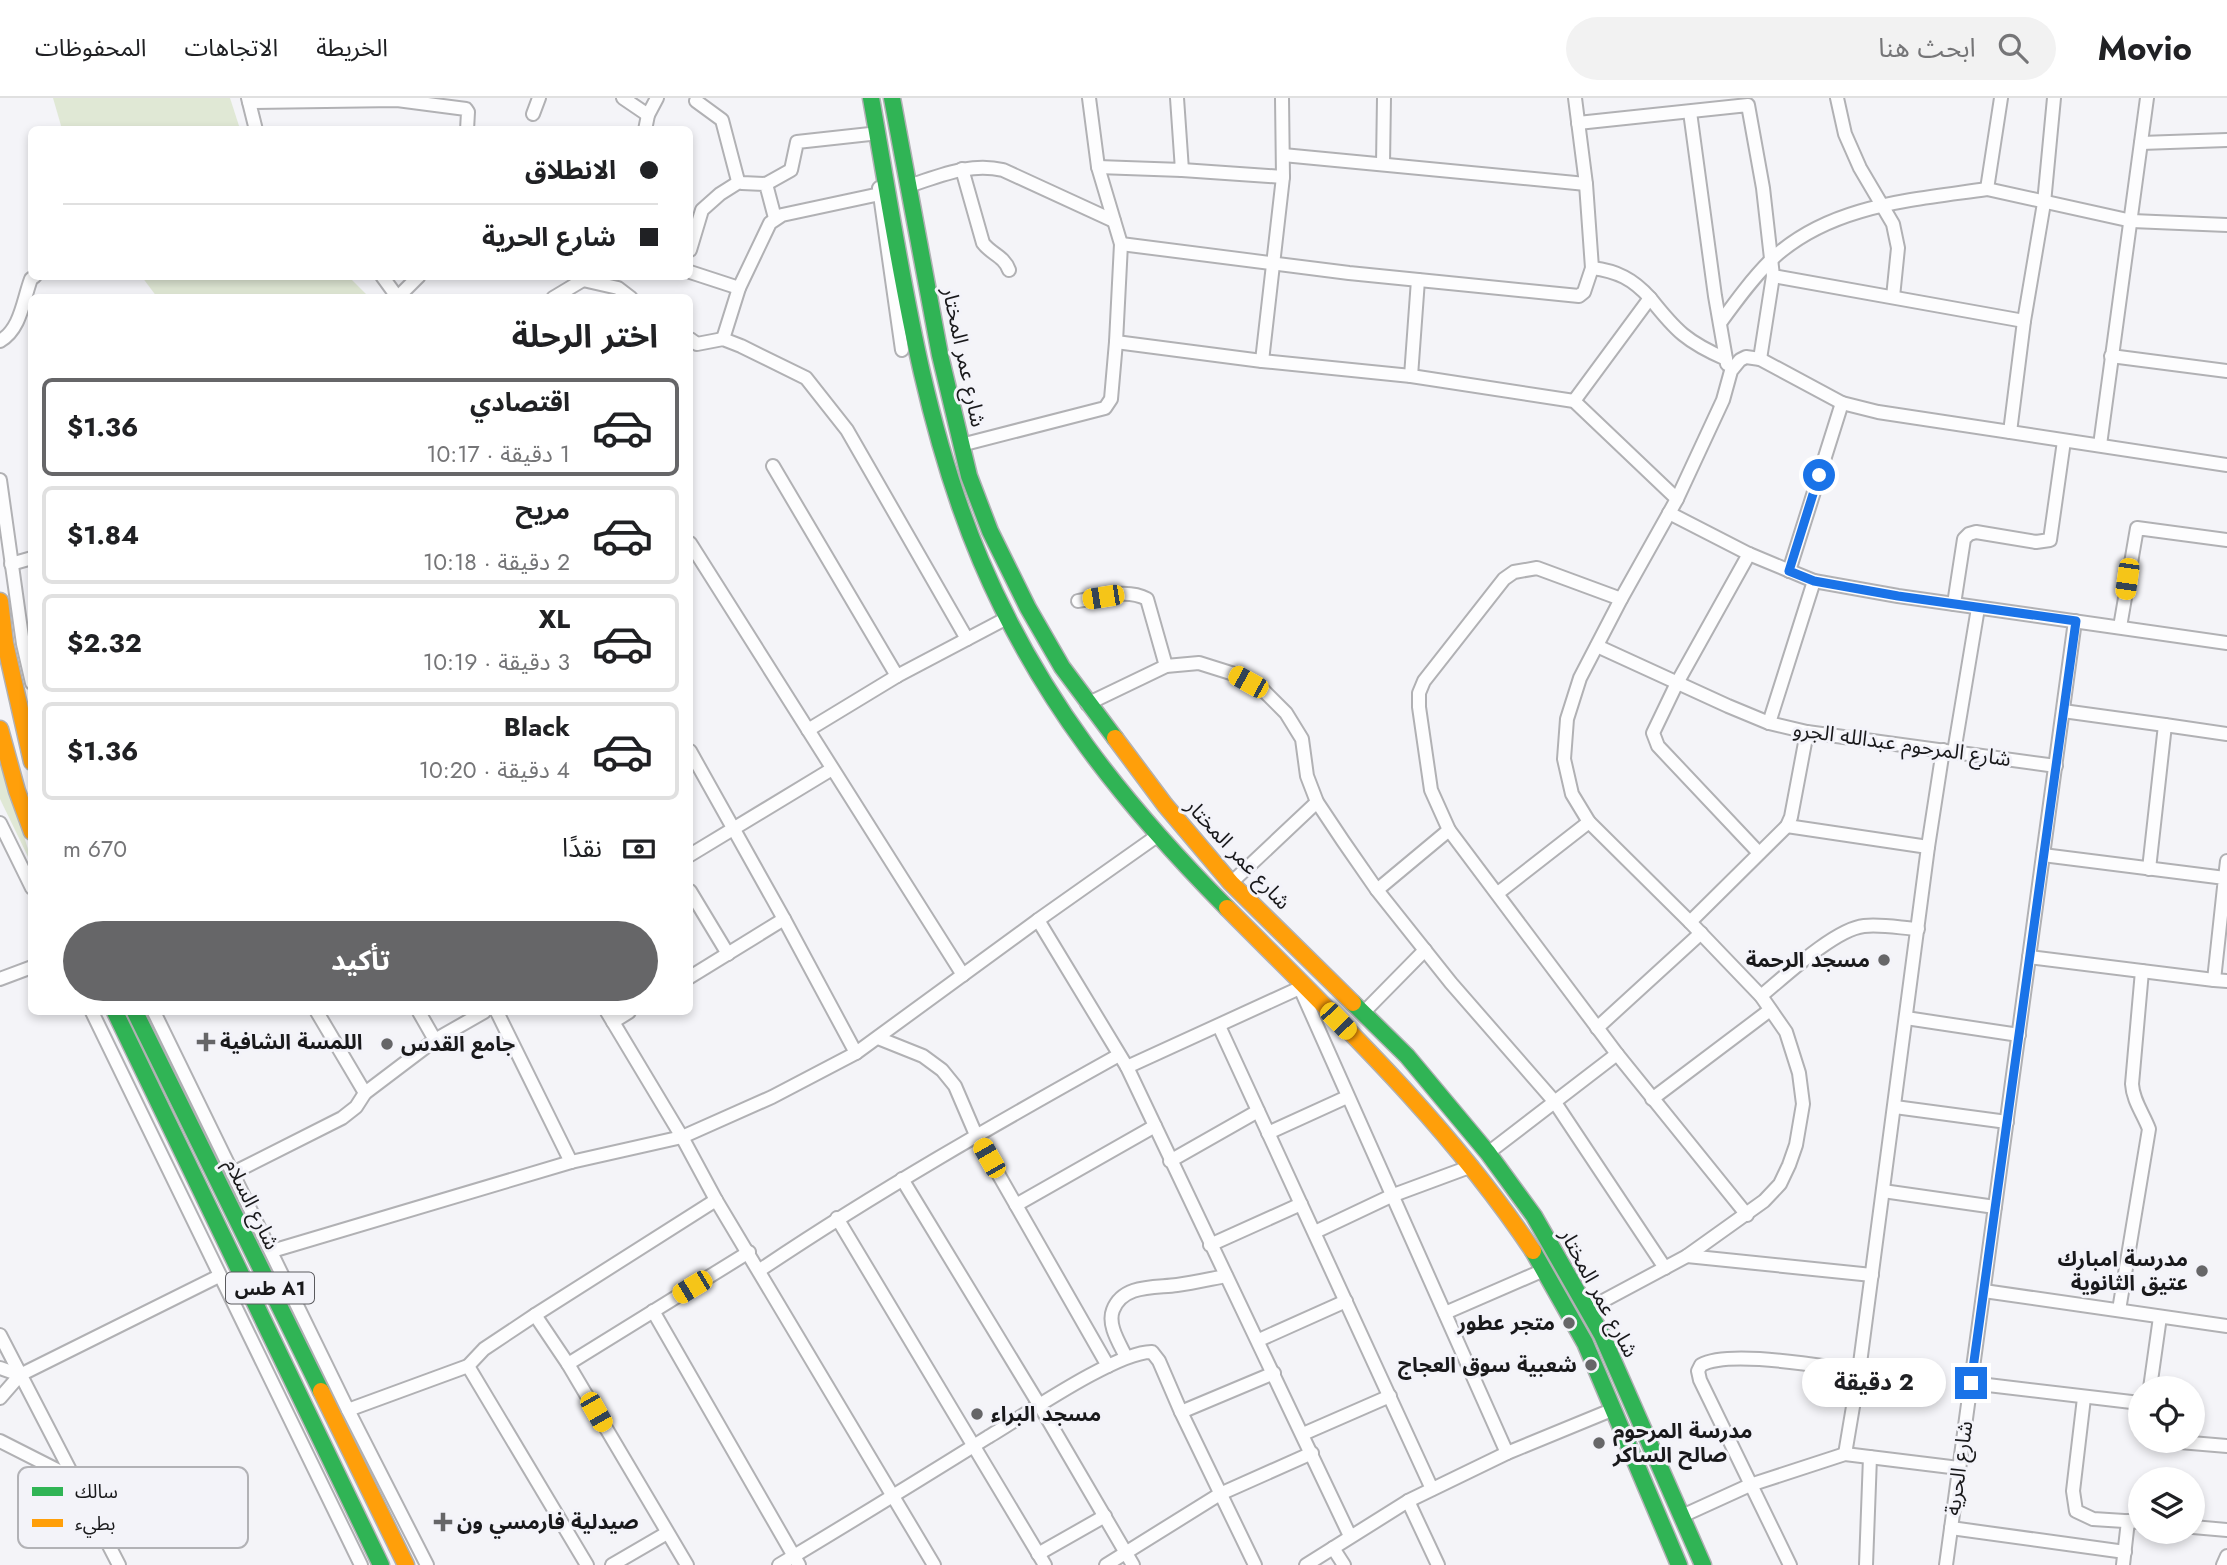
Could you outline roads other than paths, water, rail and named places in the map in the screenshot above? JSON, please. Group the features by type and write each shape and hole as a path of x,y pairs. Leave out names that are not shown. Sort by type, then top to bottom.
{"main road":[{"name":"شارع عمر المختار","path":"872,98 874,134 939,439 971,534 1007,618 1057,704 1099,763 1157,836 1389,1073 1472,1166 1519,1229 1584,1341 1679,1565"},
{"name":"شارع عمر المختار","path":"892,98 940,355 970,477 990,531 1062,667 1165,805 1231,883 1407,1056 1488,1153 1534,1216 1602,1335 1703,1565"},
{"path":"874,134 898,130"},
{"path":"0,601 10,667 28,745"},
{"path":"0,729 28,821"},
{"name":"شارع السلام","path":"116,1015 382,1565"},
{"name":"شارع السلام","path":"136,1015 407,1565"},
{"path":"1389,1073 1407,1056"}],"street":[{"path":"533,114 540,98"},
{"path":"622,98 648,115"},
{"path":"646,126 657,98"},
{"path":"863,98 874,134 902,350"},
{"path":"961,445 1105,408 1111,399 1121,244 1098,167 1089,98"},
{"path":"1177,98 1182,170"},
{"path":"1262,361 1283,177 1282,98"},
{"path":"1383,164 1384,98"},
{"path":"1121,244 1272,264 1578,296 1584,292 1592,268 1586,184 1575,98"},
{"path":"1838,98 1845,134 1860,168 1893,224 1898,248 1893,297"},
{"path":"1987,189 2001,98"},
{"path":"2010,432 2024,321 2044,203 2054,98"},
{"path":"2100,445 2147,98"},
{"path":"255,126 249,100 410,99 466,109 469,118 468,126"},
{"path":"696,101 722,120 739,182"},
{"path":"1578,123 1690,112 1747,102 1763,188 1773,276 1760,359"},
{"path":"1690,112 1729,378"},
{"path":"693,240 702,210 720,194 739,182 766,184 791,170 797,142 874,134"},
{"path":"2141,143 2227,140"},
{"path":"1283,155 1586,184"},
{"path":"908,186 962,169 989,167 1003,170 1114,221"},
{"path":"1098,167 1283,177"},
{"path":"962,169 983,243 989,251 1006,262 1009,270"},
{"path":"766,184 775,218"},
{"path":"1720,323 1772,259 1810,231 1840,216 1883,206 1987,189 2132,221 2227,225"},
{"path":"723,339 739,288 769,223 775,218 880,194"},
{"path":"693,206 702,210"},
{"path":"1592,268 1623,275 1640,288 1677,331 1695,346 1726,359"},
{"path":"693,273 739,288"},
{"path":"1773,276 2024,321"},
{"path":"0,341 9,336 15,326 31,280"},
{"path":"396,294 414,280"},
{"path":"559,294 580,280"},
{"path":"602,280 620,282"},
{"path":"1411,376 1418,280"},
{"path":"1574,401 1650,298"},
{"path":"693,341 697,344 723,339 741,345 806,378 847,430 967,639"},
{"path":"1116,342 1262,361 1411,376 1574,401 1677,499"},
{"path":"2111,356 2227,372"},
{"path":"1588,1309 1687,1256 1747,1215 1780,1184 1796,1145 1803,1104 1799,1073 1786,1032 1761,996 1589,822 1572,794 1564,759 1567,719 1580,678 1677,499 1712,428 1731,371 1740,360 1760,359 1842,403 1878,412 2227,465"},
{"path":"1789,571 1842,403"},
{"path":"1954,604 1964,539 1969,534 1976,532 2036,542 2050,540 2064,441"},
{"path":"773,466 897,676"},
{"path":"0,480 28,660"},
{"path":"1669,513 1749,554 1814,581 1978,608 2227,643"},
{"path":"2120,627 2137,528 2227,540"},
{"path":"693,548 963,975"},
{"path":"1749,554 1677,683 1653,733 1655,741 1759,853"},
{"path":"11,564 28,559"},
{"path":"1621,598 1537,568 1514,572 1504,579 1424,681 1419,694 1431,790 1449,830 1498,892 1616,1054 1747,1215"},
{"path":"1769,723 1814,581"},
{"path":"1078,601 1128,593 1147,600 1166,666"},
{"path":"1845,1454 1859,1371 1928,847 1978,608"},
{"path":"808,730 897,676 1007,618"},
{"name":"شارع الحرية","path":"1946,1565 2076,621"},
{"name":"شارع المرحوم عبدالله الجرو","path":"1597,646 1769,723 1807,732 2056,766"},
{"path":"1087,704 1166,666 1199,663 1234,674 1262,689 1286,713 1301,739 1307,776 1317,802 1377,890 1451,984 1554,1101 1665,1268"},
{"path":"2063,711 2227,734"},
{"path":"2148,869 2165,725"},
{"path":"1690,922 1787,826 1807,732"},
{"path":"693,757 856,1053"},
{"path":"693,853 832,769"},
{"path":"1231,883 1317,802"},
{"path":"1498,892 1589,822"},
{"path":"0,823 28,880"},
{"path":"1787,826 1928,847"},
{"path":"1377,890 1449,830"},
{"path":"272,1251 571,1162 682,1137 772,1097 856,1053 1157,836"},
{"path":"2043,855 2225,878"},
{"path":"2029,957 2221,981 2227,862"},
{"path":"693,896 729,954"},
{"path":"693,974 784,919"},
{"path":"1038,920 1127,1067 1350,1536"},
{"path":"1761,996 1832,939 1849,931 1863,926 1918,929"},
{"path":"1597,1028 1701,933"},
{"path":"1364,1012 1425,950"},
{"path":"0,979 28,968"},
{"path":"2119,1310 2149,1129 2133,1100 2132,1084 2142,971"},
{"path":"1127,1067 1302,987 1347,1097 1507,1453"},
{"path":"1652,1099 1770,1010"},
{"path":"93,1015 361,1565"},
{"path":"155,1015 348,1410 427,1565"},
{"path":"319,1015 366,1093"},
{"path":"421,1015 435,1040"},
{"path":"233,1173 342,1118 356,1107 366,1093 435,1040 479,1015"},
{"path":"498,1015 571,1162"},
{"path":"610,1017 934,1565"},
{"path":"1906,1018 2019,1035"},
{"path":"1219,1026 1432,1489"},
{"path":"878,1038 923,1056 942,1069 955,1086 976,1135 1108,1366"},
{"path":"1488,1153 1616,1054"},
{"path":"760,1270 837,1218 902,1179 1119,1055"},
{"path":"1268,1133 1347,1097"},
{"path":"1895,1107 2007,1122"},
{"path":"1170,1161 1258,1111"},
{"path":"1016,1205 1154,1126"},
{"path":"1315,1232 1391,1196 1472,1166"},
{"path":"902,1179 1133,1565"},
{"path":"1883,1191 1995,1207"},
{"path":"348,1410 468,1366 484,1349 716,1200"},
{"path":"1210,1245 1301,1204"},
{"path":"837,1218 1041,1559 1105,1516"},
{"path":"568,1364 749,1252"},
{"path":"1687,1256 1872,1275"},
{"path":"1445,1313 1544,1270"},
{"path":"0,1398 20,1375 219,1276"},
{"path":"1126,1357 1112,1325 1113,1311 1121,1299 1144,1287 1175,1285 1226,1276"},
{"path":"1983,1291 2227,1326"},
{"path":"1258,1340 1346,1301"},
{"path":"653,1311 796,1561"},
{"path":"535,1315 568,1364 687,1565"},
{"path":"2152,1376 2160,1317"},
{"path":"0,1335 67,1467"},
{"path":"779,1565 796,1561 892,1497 1040,1406 1108,1366 1140,1352 1152,1352 1159,1361 1255,1565"},
{"path":"1790,1565 1698,1371 1701,1364 1716,1359 1758,1360 1859,1371"},
{"path":"468,1366 587,1565"},
{"path":"0,1368 20,1375"},
{"path":"1181,1412 1274,1373"},
{"path":"1971,1383 2128,1402"},
{"path":"1303,1434 1390,1396"},
{"path":"2084,1398 2073,1503 2076,1511 2084,1516 2128,1522"},
{"path":"1306,1565 1408,1501 1507,1453 1614,1409"},
{"path":"0,1441 51,1467"},
{"path":"2205,1444 2227,1446"},
{"path":"1106,1565 1220,1494 1312,1452"},
{"path":"1682,1516 1750,1485 1845,1454 1959,1468"},
{"path":"1866,1565 1870,1457"},
{"path":"1408,1501 1438,1565"},
{"path":"1951,1528 2124,1559"},
{"path":"2205,1528 2227,1530"},
{"path":"612,1565 667,1533"},
{"path":"109,1548 118,1565"},
{"path":"1333,1548 1344,1565"},
{"path":"2223,1565 2227,1556"}],"place":[{"name":"مسجد الرحمة","path":"1884,960"},
{"name":"اللمسة الشافية","path":"206,1042"},
{"name":"جامع القدس","path":"387,1044"},
{"name":"مدرسة امبارك عتيق الثانوية","path":"2202,1271"},
{"name":"متجر عطور","path":"1569,1323"},
{"name":"شعبية سوق العجاج","path":"1591,1365"},
{"name":"مسجد البراء","path":"977,1414"},
{"name":"مدرسة المرحوم صالح الساكر","path":"1599,1443"},
{"name":"صيدلية فارمسي ون","path":"443,1522"}]}
